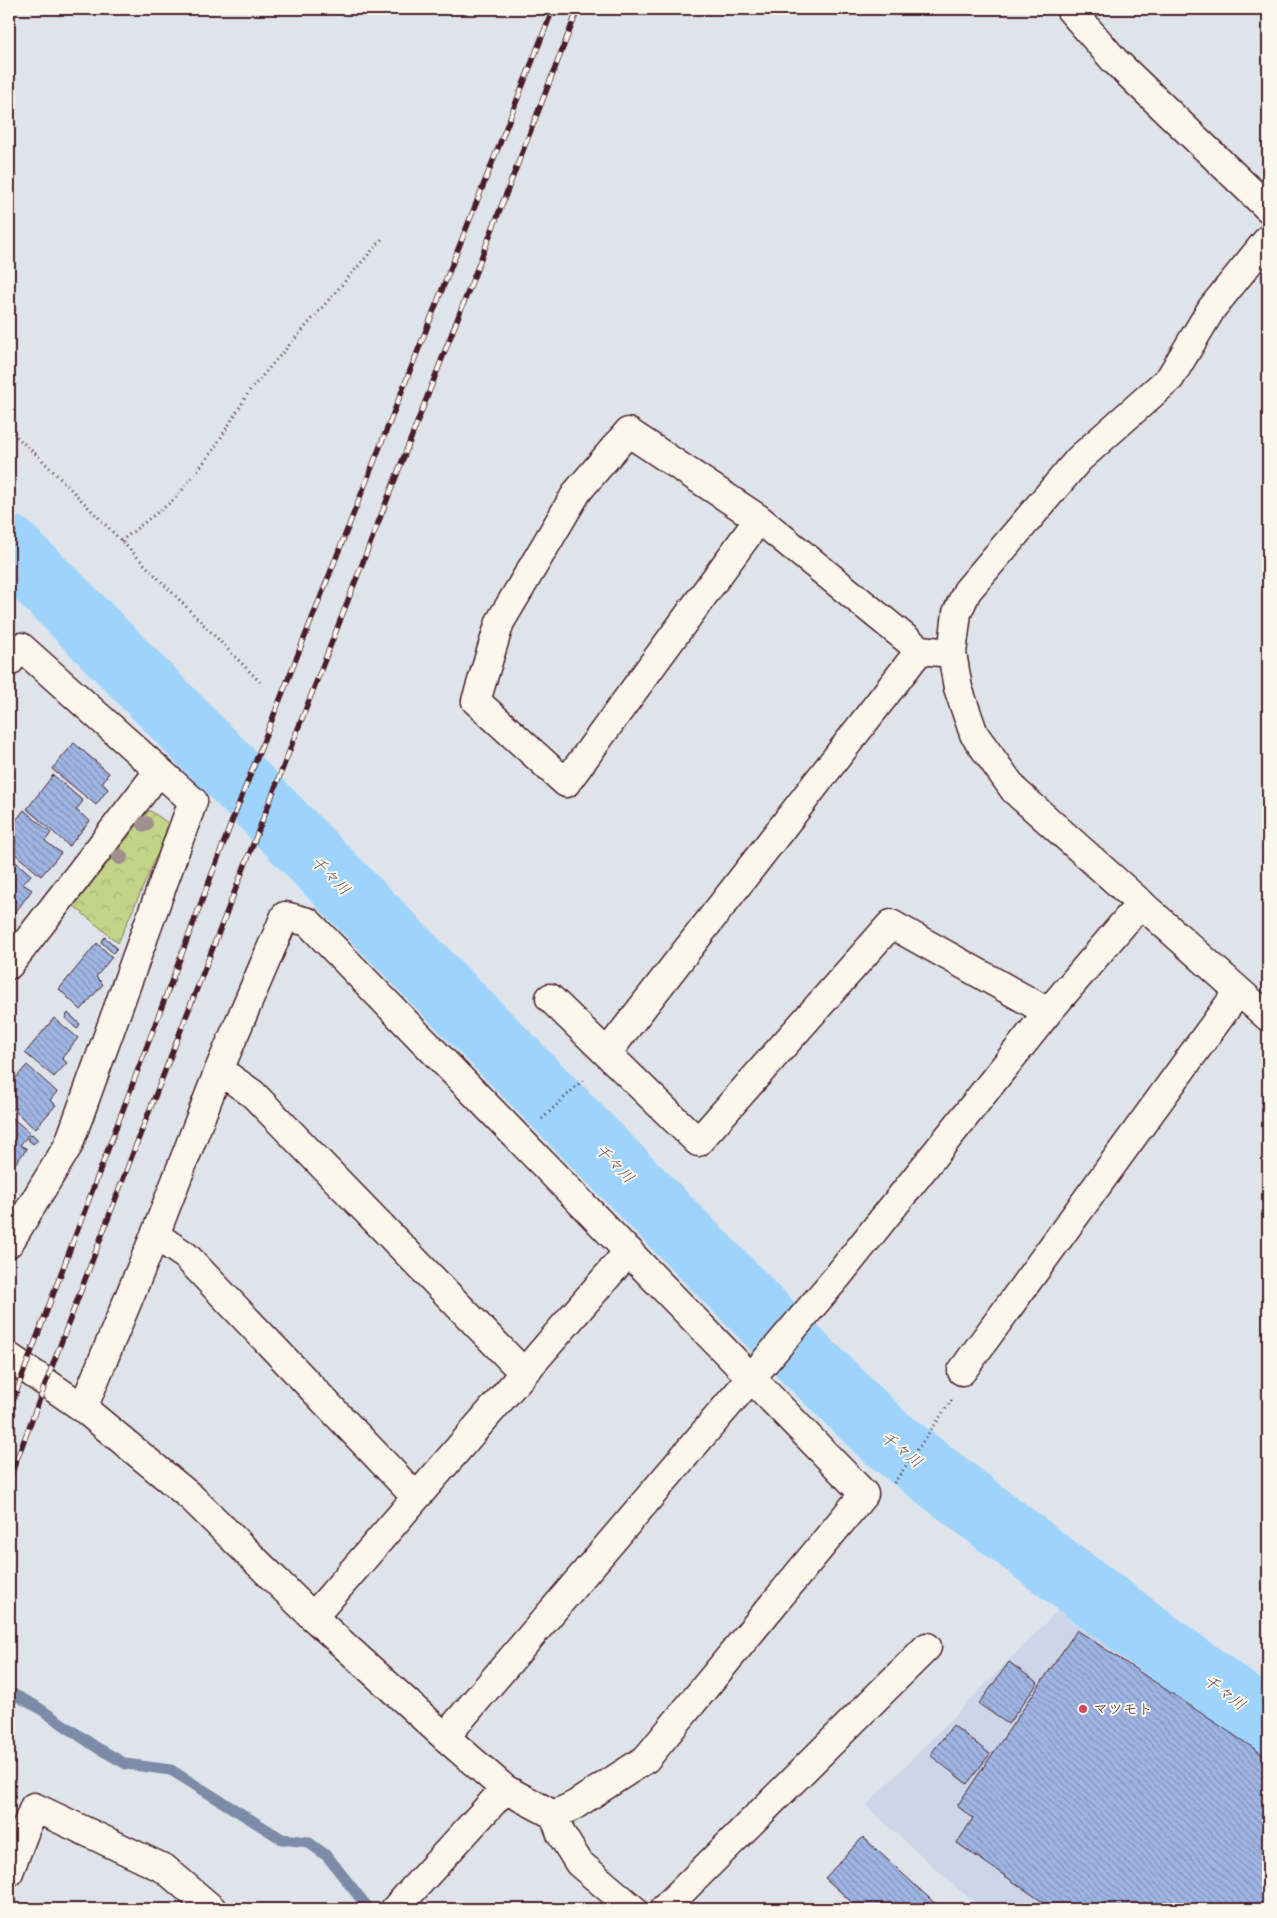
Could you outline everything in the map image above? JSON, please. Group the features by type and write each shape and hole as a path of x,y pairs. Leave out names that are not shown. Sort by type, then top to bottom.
{"street":[{"path":"1070,9 1114,60 1268,208"},
{"path":"1267,1014 1238,992 1015,790 974,734 958,688 952,653 956,613 967,590 1079,459 1170,378 1212,308 1268,239"},
{"path":"759,519 566,783 476,701 500,622 576,492 628,432 759,519 920,650 952,653"},
{"path":"9,662 21,647 193,801 68,1146 9,1242"},
{"path":"599,1063 920,650"},
{"path":"9,965 159,771"},
{"path":"445,1737 837,1277 1048,1012 1141,903"},
{"path":"84,1408 155,1235 219,1070 285,916 308,922 629,1251 758,1370 864,1494 646,1759 575,1805 554,1815"},
{"path":"550,998 599,1063 698,1142 891,924 1048,1012"},
{"path":"962,1371 1238,992"},
{"path":"219,1070 253,1094 523,1372"},
{"path":"155,1235 186,1256 416,1497"},
{"path":"313,1617 629,1251"},
{"path":"9,1357 84,1408 192,1498 313,1617 505,1789 554,1815 561,1834 579,1864 633,1909"},
{"path":"664,1909 926,1647"},
{"path":"403,1906 505,1789"},
{"path":"9,1872 34,1807 165,1869 196,1904"}],"path":[{"path":"121,541 177,497 214,449 250,390 382,239"},
{"path":"9,430 40,458 260,682"},
{"path":"538,1123 599,1063"},
{"path":"864,1494 892,1486 953,1398 962,1371"}],"shaded area":[{"name":"マツモト","path":"1068,1600 1140,1663 1268,1756 1268,1909 984,1909 958,1889 866,1806"}],"green space":[{"path":"149,810 168,823 162,844 118,943 74,906"}],"building":[{"path":"74,743 109,773 102,783 108,789 96,805 52,769"},
{"path":"53,775 83,801 76,810 90,821 69,846 27,809"},
{"path":"24,810 51,833 45,841 61,853 41,876 9,849 9,829"},
{"path":"9,856 31,875 23,884 32,890 14,914 9,910"},
{"path":"105,937 117,948 113,953 101,942"},
{"path":"97,943 112,957 96,977 103,984 81,1010 59,989"},
{"path":"68,1013 80,1024 77,1029 65,1018"},
{"path":"54,1018 78,1038 62,1058 67,1063 54,1077 25,1053"},
{"path":"27,1065 57,1092 50,1100 56,1105 35,1129 9,1106 9,1086"},
{"path":"9,1115 30,1133 20,1145 27,1149 9,1171"},
{"path":"32,1134 38,1140 33,1144 27,1139"},
{"name":"マツモト","path":"1077,1630 1268,1758 1268,1909 1053,1909 957,1843 973,1818 957,1806"},
{"path":"1009,1662 1038,1683 1008,1724 979,1704"},
{"path":"953,1725 990,1754 967,1784 930,1755"},
{"path":"863,1837 941,1909 859,1909 825,1878"}],"waterway":[{"name":"千々川","path":"9,548 69,607 795,1349 884,1436 1048,1562 1268,1725"},
{"path":"9,1692 36,1706 96,1747 126,1764 171,1770 282,1839 308,1842 327,1856 369,1909"}],"railway":[{"path":"9,1411 232,821 553,9"},
{"path":"9,1480 133,1153 578,9"}],"place":[{"name":"マツモト","path":"1083,1709"}]}
